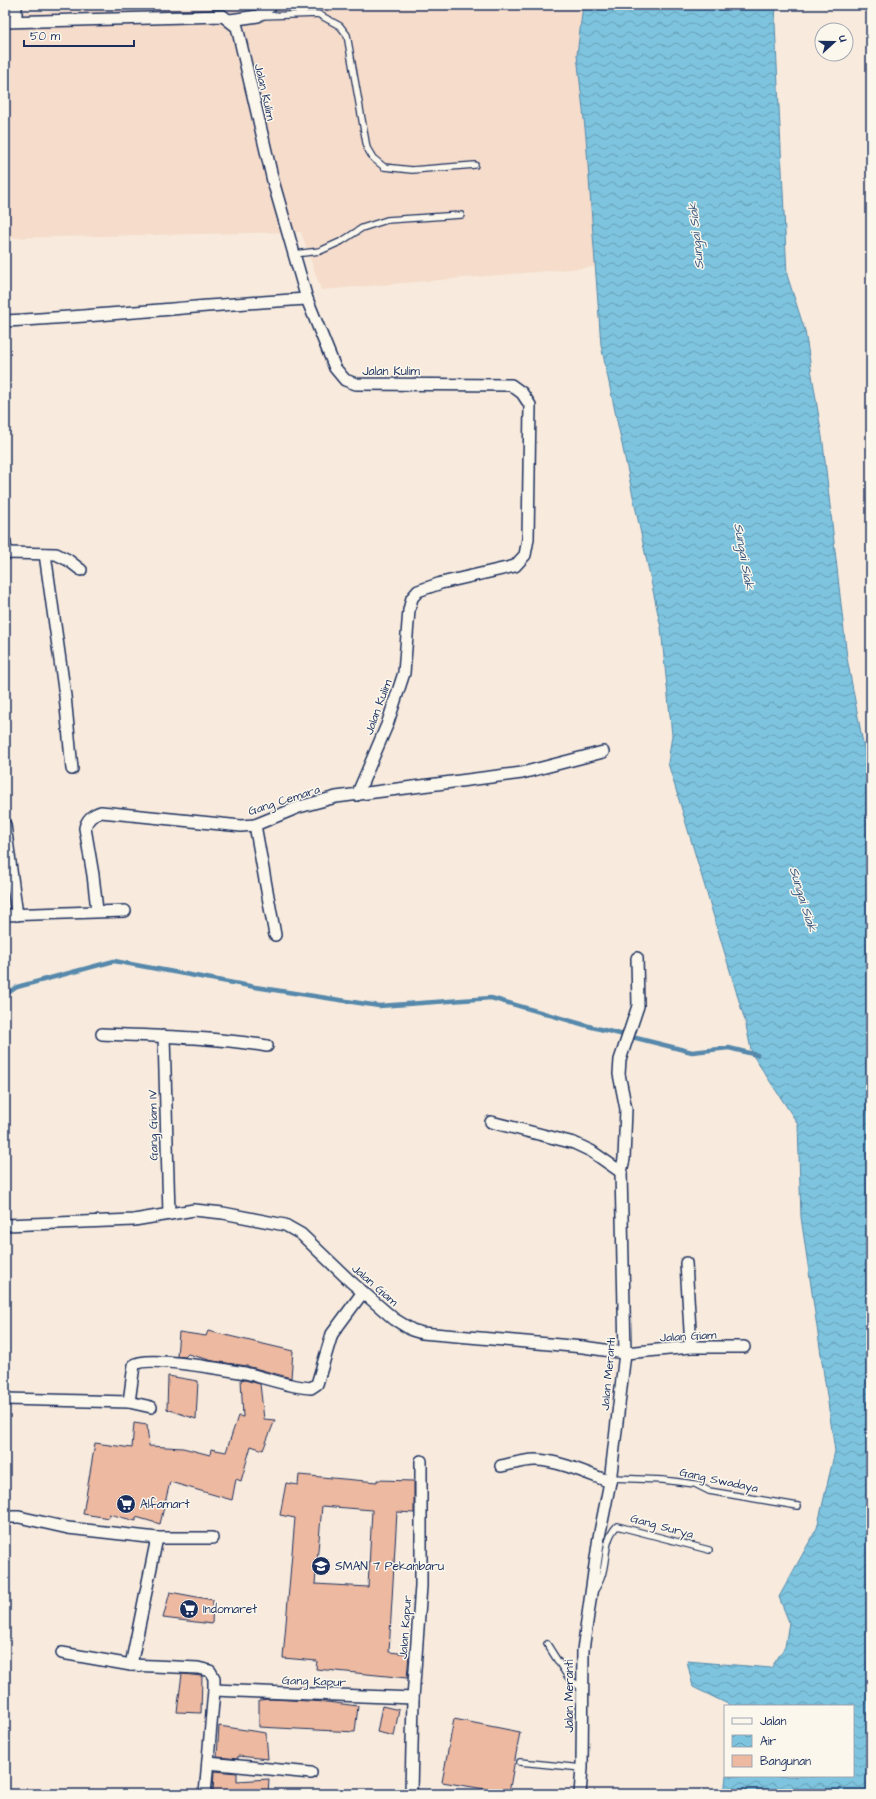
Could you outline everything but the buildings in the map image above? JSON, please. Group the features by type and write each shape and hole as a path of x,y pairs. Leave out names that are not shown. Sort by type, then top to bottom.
{"street":[{"path":"16,5 11,22 223,16 230,20 258,16 272,5"},
{"name":"Jalan Kulim","path":"230,20 237,27 259,125 307,299 335,368 345,380 356,384 511,385 522,393 530,406 528,539 525,555 515,566 441,583 418,591 412,598 408,610 404,673 387,725 357,795"},
{"path":"5,322 95,317 186,307 307,299"},
{"path":"5,549 56,554 62,556 81,570"},
{"path":"45,554 65,696 72,769"},
{"name":"Gang Cemara","path":"97,910 85,828 86,823 95,814 101,812 226,825 255,825 299,807 318,802 357,795 522,773 603,752"},
{"path":"5,825 17,915"},
{"path":"255,825 275,935"},
{"path":"5,915 97,910 125,911"},
{"name":"Jalan Meranti","path":"580,1794 582,1768 583,1650 589,1598 599,1537 611,1480 625,1353 621,1172 624,1158 626,1109 620,1074 620,1060 638,1006 637,958"},
{"path":"102,1034 238,1041 267,1046"},
{"name":"Gang Giam IV","path":"164,1036 168,1214"},
{"path":"491,1122 574,1143 591,1151 621,1172"},
{"name":"Jalan Giam","path":"5,1225 134,1220 194,1210 207,1210 285,1225 300,1234 363,1292 403,1326 422,1334 583,1347 625,1353 691,1347 744,1347"},
{"path":"686,1264 691,1347"},
{"path":"129,1402 134,1365 143,1361 191,1365 246,1373 311,1388 317,1384 332,1334 363,1292"},
{"path":"5,1399 129,1402 151,1407"},
{"name":"Jalan Kapur","path":"411,1794 413,1698 421,1586 421,1461"},
{"path":"501,1466 530,1461 542,1461 562,1465 611,1480"},
{"path":"5,1517 19,1517 68,1528 157,1538 212,1538"},
{"path":"131,1665 157,1538"},
{"path":"62,1652 131,1665 198,1668 210,1671 214,1678 214,1690 205,1794"},
{"name":"Gang Kapur","path":"214,1690 413,1698"},
{"path":"208,1763 311,1773"}],"lane":[{"path":"258,16 318,14 340,26 347,35 368,148 374,158 384,167 412,170 475,165"},
{"path":"294,254 320,252 342,241 362,228 387,220 461,215"},
{"name":"Gang Swadaya","path":"611,1480 663,1480 695,1484 709,1491 798,1506"},
{"name":"Gang Surya","path":"589,1598 600,1583 605,1567 610,1534 617,1526 709,1550"},
{"path":"546,1644 568,1677 582,1689"},
{"path":"520,1762 582,1768"}],"shaded area":[{"path":"295,5 583,5 577,55 586,137 596,267 321,290 301,232 5,238 5,13"}],"water":[{"name":"Sungai Siak","path":"583,5 776,5 775,23 787,275 805,331 823,443 847,658 871,786 871,1794 724,1794 726,1777 854,1777 854,1705 730,1705 693,1687 687,1661 771,1668 785,1647 789,1622 779,1597 817,1528 835,1451 801,1217 798,1124 752,1054 745,1021 668,763 672,735 661,628 601,345 586,137 577,55"}],"waterway":[{"path":"5,995 17,987 114,961 255,987 379,1006 491,998 592,1027 692,1052 729,1048 757,1055"}],"place":[{"name":"Alfamart","path":"126,1504"},
{"name":"SMAN 7 Pekanbaru","path":"321,1566"},
{"name":"Indomaret","path":"189,1609"}]}
